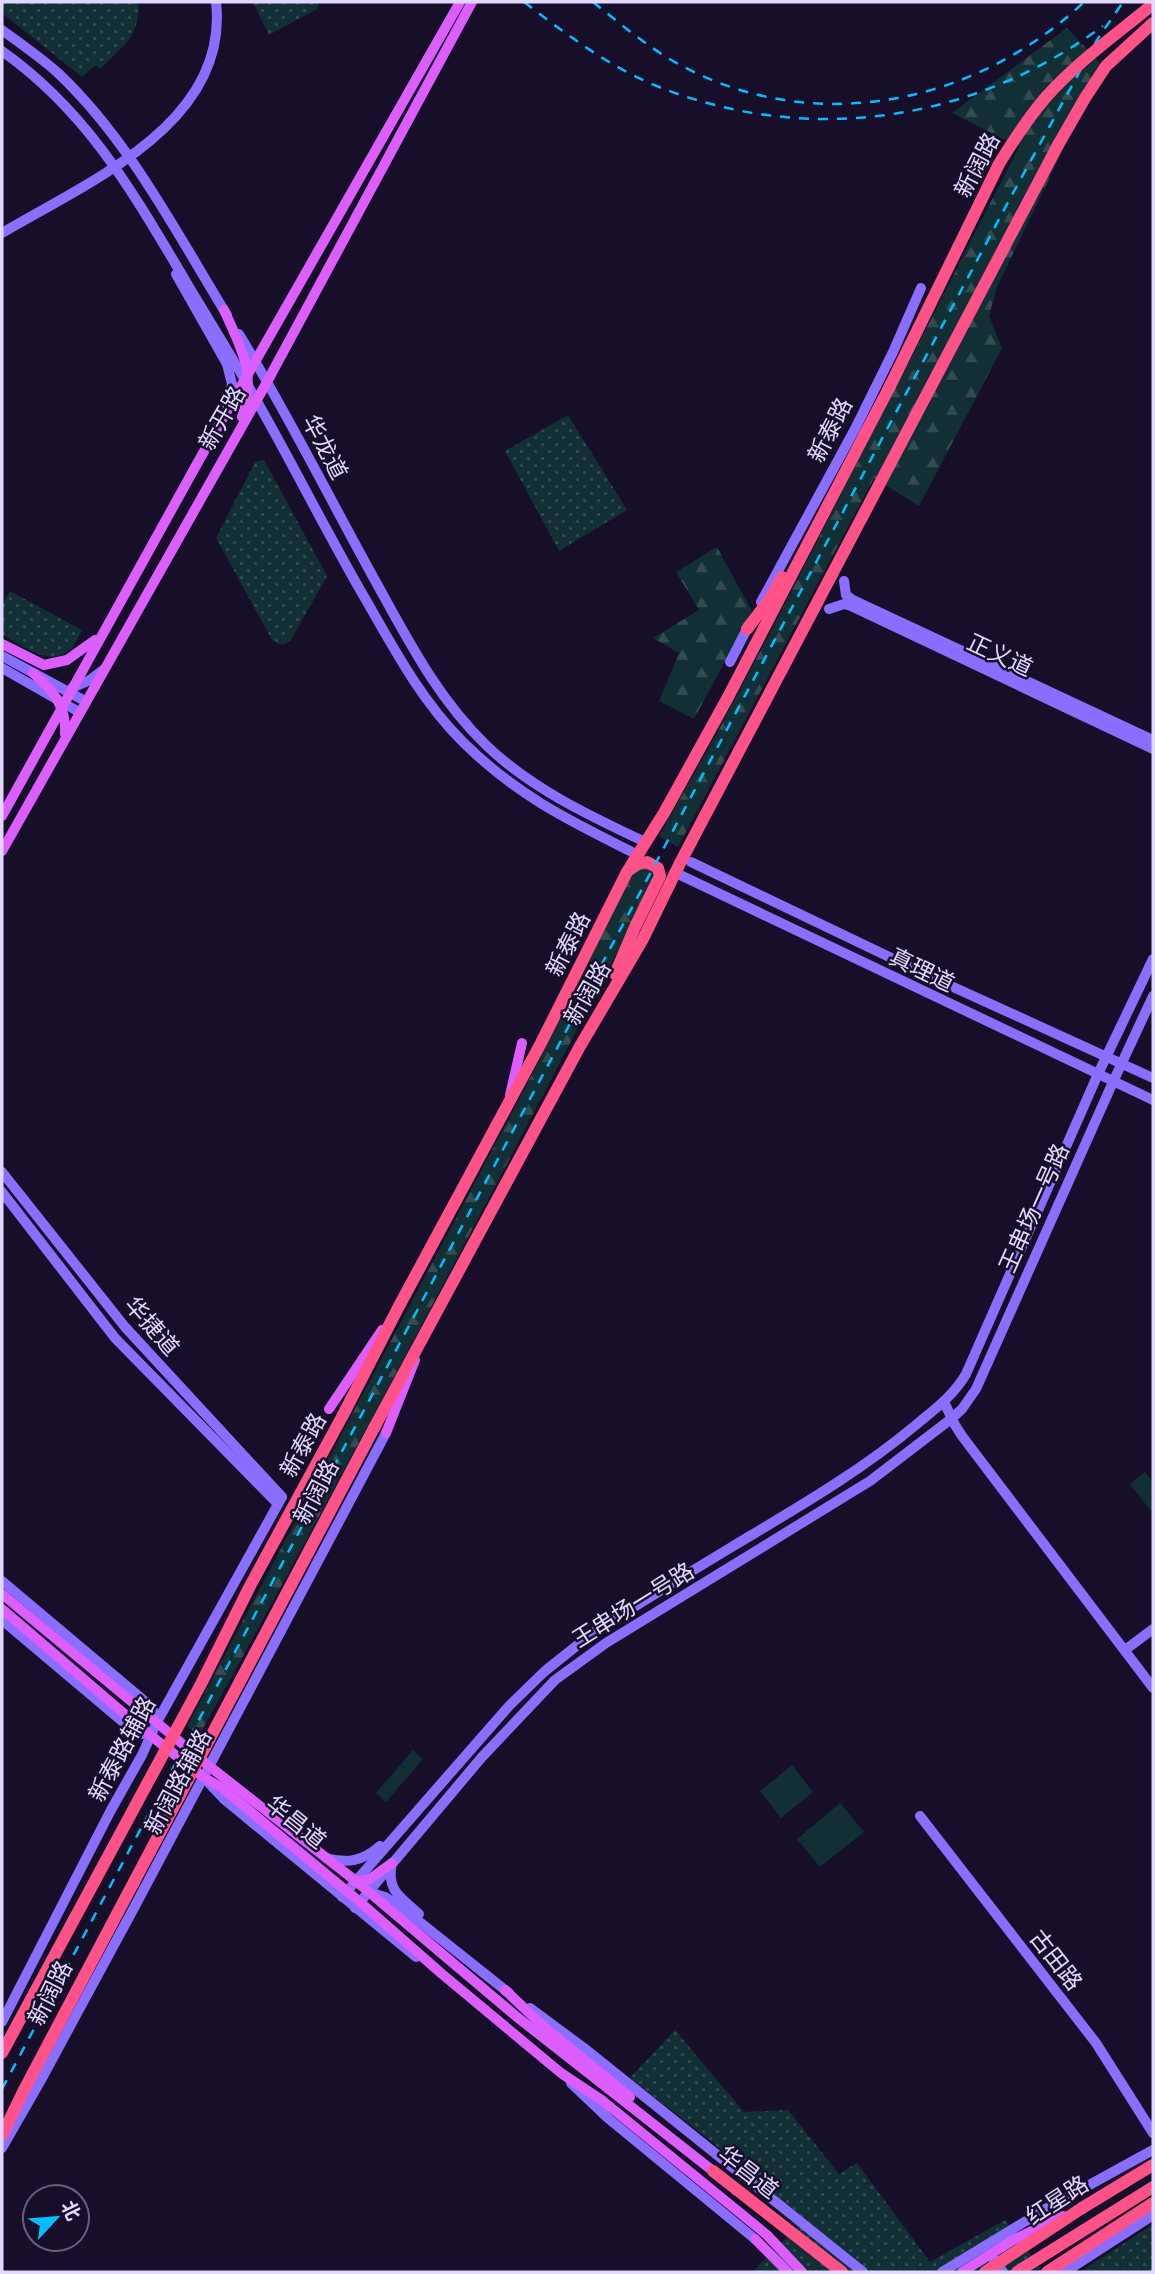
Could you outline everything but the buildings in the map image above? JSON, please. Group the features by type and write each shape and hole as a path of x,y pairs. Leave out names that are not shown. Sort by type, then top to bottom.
{"highway":[{"name":"新阔路","path":"835,495 999,164 1015,138 1046,96 1153,4"},
{"name":"新阔路","path":"2,2135 380,1430 419,1346 607,998 643,939 1085,97 1106,66 1153,23"},
{"path":"747,629 769,600 808,529 835,495"},
{"name":"新泰路","path":"2,2053 541,1043 627,872 664,813 835,495"},
{"path":"607,998 631,936 660,876 658,868 648,862 638,864 627,872"},
{"name":"红星路","path":"985,2272 1153,2165"},
{"name":"华昌道","path":"713,2171 842,2272"},
{"name":"红星路","path":"1017,2272 1153,2187"},
{"path":"1047,2272 1153,2203"}],"main road":[{"name":"新开路","path":"2,816 63,696 248,381 396,111 460,2"},
{"name":"新开路","path":"2,851 267,382 472,2"},
{"path":"224,310 243,352 248,381 244,412 234,440"},
{"path":"2,644 36,663 52,664 67,660 82,651 104,630"},
{"path":"30,678 63,696 63,741"},
{"path":"508,1102 522,1043"},
{"path":"328,1409 398,1308"},
{"name":"华昌道","path":"2,1594 157,1722 222,1788 328,1875 368,1892 517,2017 713,2171"},
{"name":"华昌道","path":"2,1609 151,1735 206,1771 322,1856 351,1886 358,1905 377,1916 442,1975 561,2073 585,2088 767,2235 802,2272"},
{"path":"351,1886 370,1879 392,1863"},
{"name":"华昌道","path":"505,1990 580,2057 798,2232 852,2272"},
{"path":"962,2272 1013,2240 1082,2208"},
{"path":"755,2239 788,2272"}],"street":[{"path":"2,233 145,147 189,103 213,56 217,28 216,2"},
{"name":"华龙道","path":"2,30 33,52 66,81 100,118 129,158 267,382 418,658 457,713 488,747 537,785 571,806 645,842"},
{"path":"2,51 61,100 115,167 248,381 339,552 417,687 475,754 520,791 561,817 638,855"},
{"path":"169,254 181,286 227,364 230,374 231,393 220,425"},
{"name":"新泰路","path":"730,662 832,474 893,352 921,288"},
{"name":"正义道","path":"844,580 846,594 853,600 1153,740"},
{"name":"正义道","path":"829,609 844,604 851,606 1153,749"},
{"path":"2,656 30,678"},
{"path":"2,668 30,678"},
{"path":"63,696 103,670"},
{"path":"63,696 85,701"},
{"path":"63,696 79,712"},
{"name":"真理道","path":"691,862 929,976 1153,1077"},
{"name":"真理道","path":"676,873 1153,1100"},
{"name":"王串场一号路","path":"1107,1055 1153,959"},
{"name":"王串场一号路","path":"358,1905 508,1727 538,1695 567,1670 870,1481 953,1418 976,1389 1153,996"},
{"name":"王串场一号路","path":"1107,1055 1114,1029"},
{"name":"王串场一号路","path":"1122,1063 1131,1038"},
{"name":"王串场一号路","path":"921,1421 944,1402 966,1374 1098,1074 1102,1052 1107,1055"},
{"name":"华捷道","path":"2,1172 125,1327 280,1501"},
{"name":"华捷道","path":"2,1192 115,1338 280,1501"},
{"path":"944,1402 953,1418 1153,1688"},
{"name":"王串场一号路","path":"351,1886 509,1706 564,1654 661,1590 825,1491 894,1443 944,1402"},
{"name":"新阔路辅路","path":"2,2148 206,1771 380,1430"},
{"name":"新泰路辅路","path":"2,2022 157,1722 280,1501"},
{"path":"2,1581 147,1703 157,1722"},
{"path":"2,1620 136,1733 151,1735"},
{"path":"1126,1649 1153,1629"},
{"path":"1126,1649 1153,1682"},
{"path":"206,1771 225,1800 351,1886"},
{"path":"322,1856 349,1862 373,1852 427,1793 446,1779"},
{"path":"377,1916 368,1892 377,1863 431,1803 446,1779"},
{"name":"古田路","path":"920,1816 1096,2043 1153,2133"},
{"path":"392,1863 390,1879 394,1890 443,1939"},
{"name":"华昌道","path":"368,1892 385,1897 443,1939 505,1990 584,2048 863,2272"},
{"path":"358,1905 412,1955 442,1975"},
{"name":"华昌道","path":"561,2073 609,2119 755,2239"},
{"path":"942,2272 1044,2210 1153,2150"},
{"path":"1065,2272 1153,2215"},
{"path":"985,2246 1003,2272"}],"green space":[{"path":"2,2 138,2 138,14 133,32 122,47 100,69 95,65 82,77 2,13"},
{"path":"253,2 319,2 317,9 269,35"},
{"path":"1067,28 1101,64 997,287 989,316 1002,348 919,506 874,478 678,847 659,836 775,623 1019,147 952,113"},
{"path":"568,415 627,510 559,551 505,451"},
{"path":"264,460 327,576 286,644 278,644 272,640 216,538 255,462"},
{"path":"717,547 752,611 694,719 659,701 679,653 653,638 699,610 676,572"},
{"path":"10,591 82,630 70,650 62,655 44,655 2,634 2,605"},
{"path":"643,866 654,871 653,883 429,1311 199,1736 187,1726 537,1065 632,874"},
{"path":"1145,1472 1153,1482 1153,1508 1150,1510 1130,1484"},
{"path":"413,1750 423,1759 386,1802 376,1793"},
{"path":"792,1765 813,1792 781,1818 760,1791"},
{"path":"840,1803 864,1832 820,1867 797,1839"},
{"path":"675,2030 744,2112 788,2110 839,2174 857,2163 930,2262 1005,2220 1044,2272 752,2272 803,2221 712,2142 630,2078"},
{"path":"1153,2224 1153,2272 1080,2272"}],"railway":[{"path":"524,2 605,60 659,87 716,105 773,116 831,119 888,115 945,103 1000,84 1053,59 1103,26"},
{"path":"593,2 660,53 684,67 735,88 788,101 841,104 894,99 946,85 995,65 1042,37 1084,2"},
{"path":"2,2089 1013,193 1097,40 1123,2"}]}
